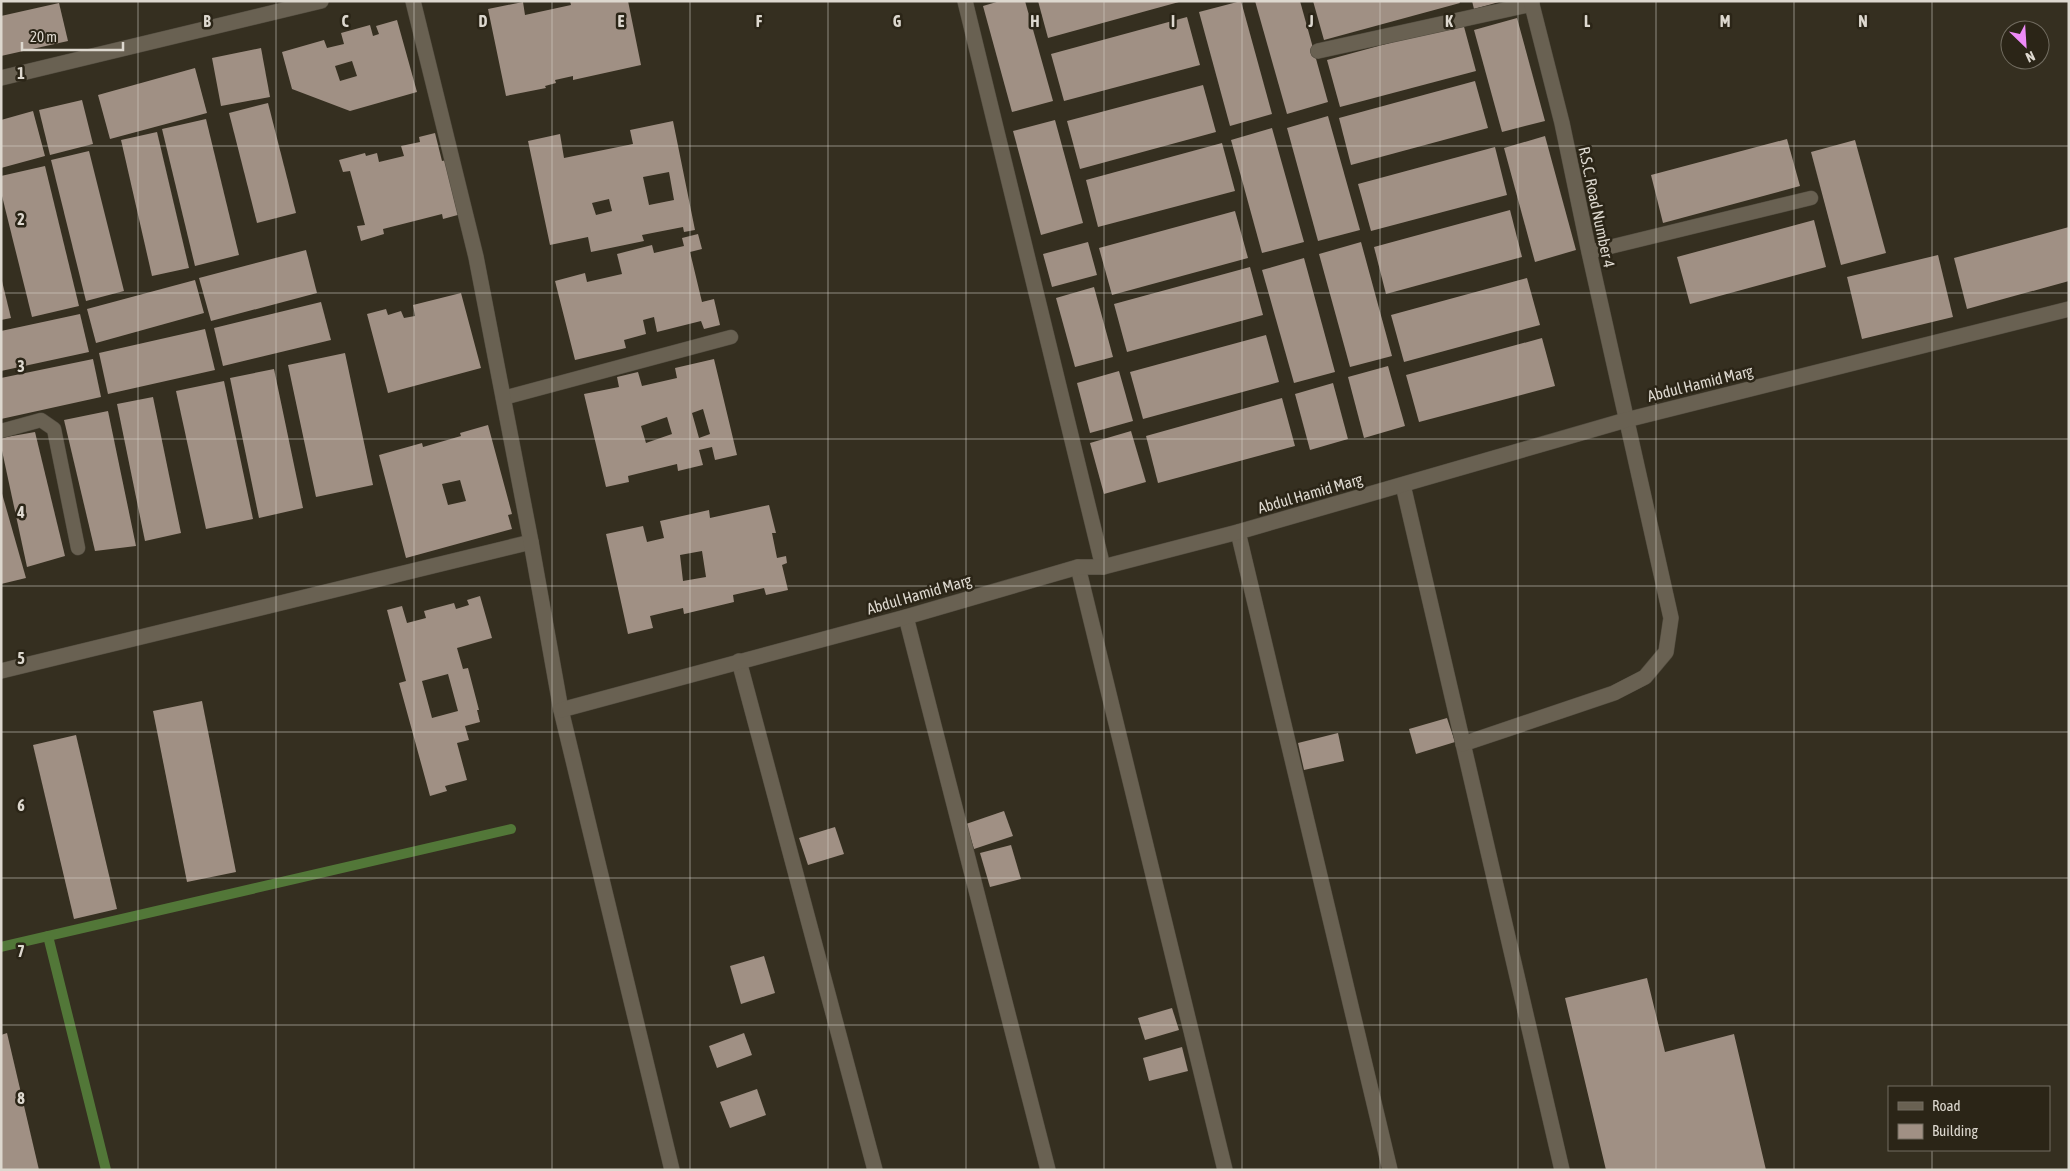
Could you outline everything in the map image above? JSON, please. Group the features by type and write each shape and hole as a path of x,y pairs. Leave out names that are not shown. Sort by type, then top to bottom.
{"street":[{"path":"1,78 321,1"},
{"path":"413,1 476,257 561,710 672,1170"},
{"path":"965,1 1103,567"},
{"path":"1318,51 1532,3"},
{"name":"R.S.C. Road Number 4","path":"1463,744 1614,693 1645,677 1666,652 1671,618 1588,252 1562,123 1532,3"},
{"name":"Abdul Hamid Marg","path":"561,710 906,617 1078,567 1103,567 1238,532 1626,420 2069,309"},
{"path":"1403,485 1562,1170"},
{"path":"1238,532 1390,1170"},
{"path":"1,671 531,542"},
{"path":"1078,567 1224,1170"},
{"path":"906,617 1048,1170"},
{"path":"739,661 875,1170"}],"lane":[{"path":"1588,252 1811,198"},
{"path":"503,398 730,338"},
{"path":"1,431 41,420 54,429 78,548"}],"building":[{"path":"570,1 628,1 641,65 573,80 573,76 555,80 556,83 545,86 546,88 506,96 488,9 523,2 525,15 571,5"},
{"path":"1000,1 1025,1 1053,101 1012,112 983,6"},
{"path":"1038,1 1179,1 1179,2 1048,38"},
{"path":"1241,1 1272,114 1230,126 1199,12"},
{"path":"1255,1 1300,1 1328,102 1287,114"},
{"path":"1313,1 1459,1 1460,3 1324,40"},
{"path":"1472,1 1499,1 1499,2 1474,9"},
{"path":"59,3 68,41 1,56 1,16"},
{"path":"1187,17 1200,65 1064,101 1051,54"},
{"path":"1517,18 1545,121 1502,132 1474,30"},
{"path":"397,20 417,92 350,111 292,89 282,52 324,40 327,48 344,44 341,33 370,25 373,36 379,34 376,26","holes":["352,61 357,76 340,81 335,66"]},
{"path":"1463,23 1476,71 1340,107 1327,60"},
{"path":"261,48 270,97 221,106 212,58"},
{"path":"195,68 207,113 110,139 98,95"},
{"path":"1475,81 1488,128 1351,165 1339,118"},
{"path":"1203,85 1216,132 1080,169 1067,121"},
{"path":"82,100 93,144 50,155 39,110"},
{"path":"268,103 296,213 257,223 229,113"},
{"path":"33,111 45,156 1,168 1,120"},
{"path":"1328,116 1360,230 1318,241 1287,128"},
{"path":"206,119 239,255 195,266 162,129"},
{"path":"1055,120 1083,223 1041,235 1013,131"},
{"path":"673,121 695,230 684,232 683,227 642,235 644,241 591,252 588,237 550,245 528,141 560,134 564,158 633,144 630,130","holes":["669,172 674,200 649,205 643,177","609,199 612,211 596,215 592,203"]},
{"path":"1272,128 1304,242 1262,253 1231,140"},
{"path":"157,132 189,268 152,276 121,140"},
{"path":"435,133 442,161 451,159 465,213 443,219 442,214 383,229 384,234 361,241 357,226 365,225 350,171 343,172 339,160 365,153 366,156 377,153 379,162 404,156 401,146 420,142 419,137"},
{"path":"1545,136 1576,250 1535,262 1504,148"},
{"path":"1787,139 1800,186 1663,223 1651,175"},
{"path":"1855,140 1886,253 1841,265 1811,152"},
{"path":"1222,143 1235,191 1098,227 1086,180"},
{"path":"1495,147 1507,195 1371,231 1358,184"},
{"path":"89,151 124,291 86,301 51,160"},
{"path":"45,166 79,306 32,317 1,192 1,176"},
{"path":"1510,210 1522,257 1386,294 1374,247"},
{"path":"1235,211 1248,258 1112,295 1099,248"},
{"path":"1814,220 1826,267 1690,304 1677,257"},
{"path":"2069,227 2069,281 1967,309 1954,258"},
{"path":"698,234 702,249 690,252 702,302 714,299 720,325 704,329 701,321 657,332 654,317 643,320 646,334 624,340 626,348 575,360 555,281 585,273 587,282 622,274 617,254 652,245 654,253 684,246 682,238"},
{"path":"1088,242 1097,275 1052,287 1043,254"},
{"path":"1361,242 1392,356 1350,367 1319,254"},
{"path":"306,250 317,293 211,321 199,278"},
{"path":"1938,255 1953,317 1862,339 1847,277"},
{"path":"1304,258 1335,372 1294,383 1262,270"},
{"path":"1250,267 1263,315 1127,352 1114,304"},
{"path":"1,277 11,318 1,320"},
{"path":"1527,278 1540,325 1404,362 1391,315"},
{"path":"195,280 204,313 96,343 87,309"},
{"path":"1094,287 1113,357 1075,367 1056,298"},
{"path":"461,293 481,368 388,393 367,314 386,309 388,315 401,311 404,318 415,316 413,305"},
{"path":"321,302 331,340 223,366 214,328"},
{"path":"80,314 89,352 1,371 1,331"},
{"path":"205,329 215,370 108,394 99,353"},
{"path":"1266,335 1279,382 1143,419 1130,372"},
{"path":"1542,338 1555,386 1419,422 1406,375"},
{"path":"345,353 373,485 316,497 288,365"},
{"path":"93,359 101,397 1,419 1,378"},
{"path":"714,359 737,455 715,460 712,447 699,450 703,465 678,471 677,464 628,476 629,482 606,487 584,394 619,387 617,377 638,372 642,386 677,378 675,368","holes":["703,409 710,434 699,438 692,413","667,417 672,434 646,443 641,426"]},
{"path":"1388,366 1405,426 1364,438 1348,377"},
{"path":"274,369 303,508 259,518 230,378"},
{"path":"1119,371 1133,421 1090,433 1077,383"},
{"path":"224,381 253,519 206,529 176,391"},
{"path":"1333,383 1348,439 1310,450 1295,394"},
{"path":"153,397 181,533 145,541 117,404"},
{"path":"1282,398 1295,446 1158,483 1146,436"},
{"path":"108,411 136,546 95,551 64,420"},
{"path":"488,425 512,514 508,515 512,529 406,558 379,455 422,443 423,447 461,436 460,433","holes":["460,480 466,501 448,505 442,484"]},
{"path":"1131,431 1146,482 1104,494 1090,443"},
{"path":"35,432 65,556 27,567 1,446 1,438"},
{"path":"1,490 26,578 1,584"},
{"path":"769,505 776,533 772,533 777,558 786,556 787,563 782,565 788,590 766,595 764,588 733,595 734,602 684,614 683,608 650,616 653,628 628,634 606,534 643,526 647,542 664,538 660,521 709,510 710,518","holes":["702,551 706,577 683,581 680,555"]},
{"path":"480,596 492,638 457,648 463,669 468,668 479,710 477,710 480,722 465,726 469,740 457,743 467,780 445,786 447,791 430,796 399,683 406,681 387,610 402,606 407,623 426,618 424,611 454,603 456,609 469,605 467,600","holes":["448,674 458,711 432,718 422,681"]},
{"path":"202,701 236,872 187,882 153,711"},
{"path":"1447,718 1455,742 1416,754 1409,729"},
{"path":"1338,733 1344,761 1304,770 1298,743"},
{"path":"76,735 117,909 74,919 33,745"},
{"path":"1004,811 1013,836 974,849 966,824"},
{"path":"835,827 844,854 808,865 799,838"},
{"path":"1011,845 1021,879 990,887 980,853"},
{"path":"764,956 775,993 741,1004 730,966"},
{"path":"1647,978 1665,1052 1734,1034 1766,1170 1606,1170 1565,998"},
{"path":"1172,1008 1179,1030 1145,1040 1138,1018"},
{"path":"7,1033 39,1170 1,1170 1,1035"},
{"path":"744,1033 752,1055 717,1068 709,1046"},
{"path":"1182,1047 1188,1071 1149,1081 1143,1058"},
{"path":"757,1089 766,1115 730,1128 720,1102"}],"waterway":[{"path":"1,947 511,829"},
{"path":"48,936 106,1170"}]}
